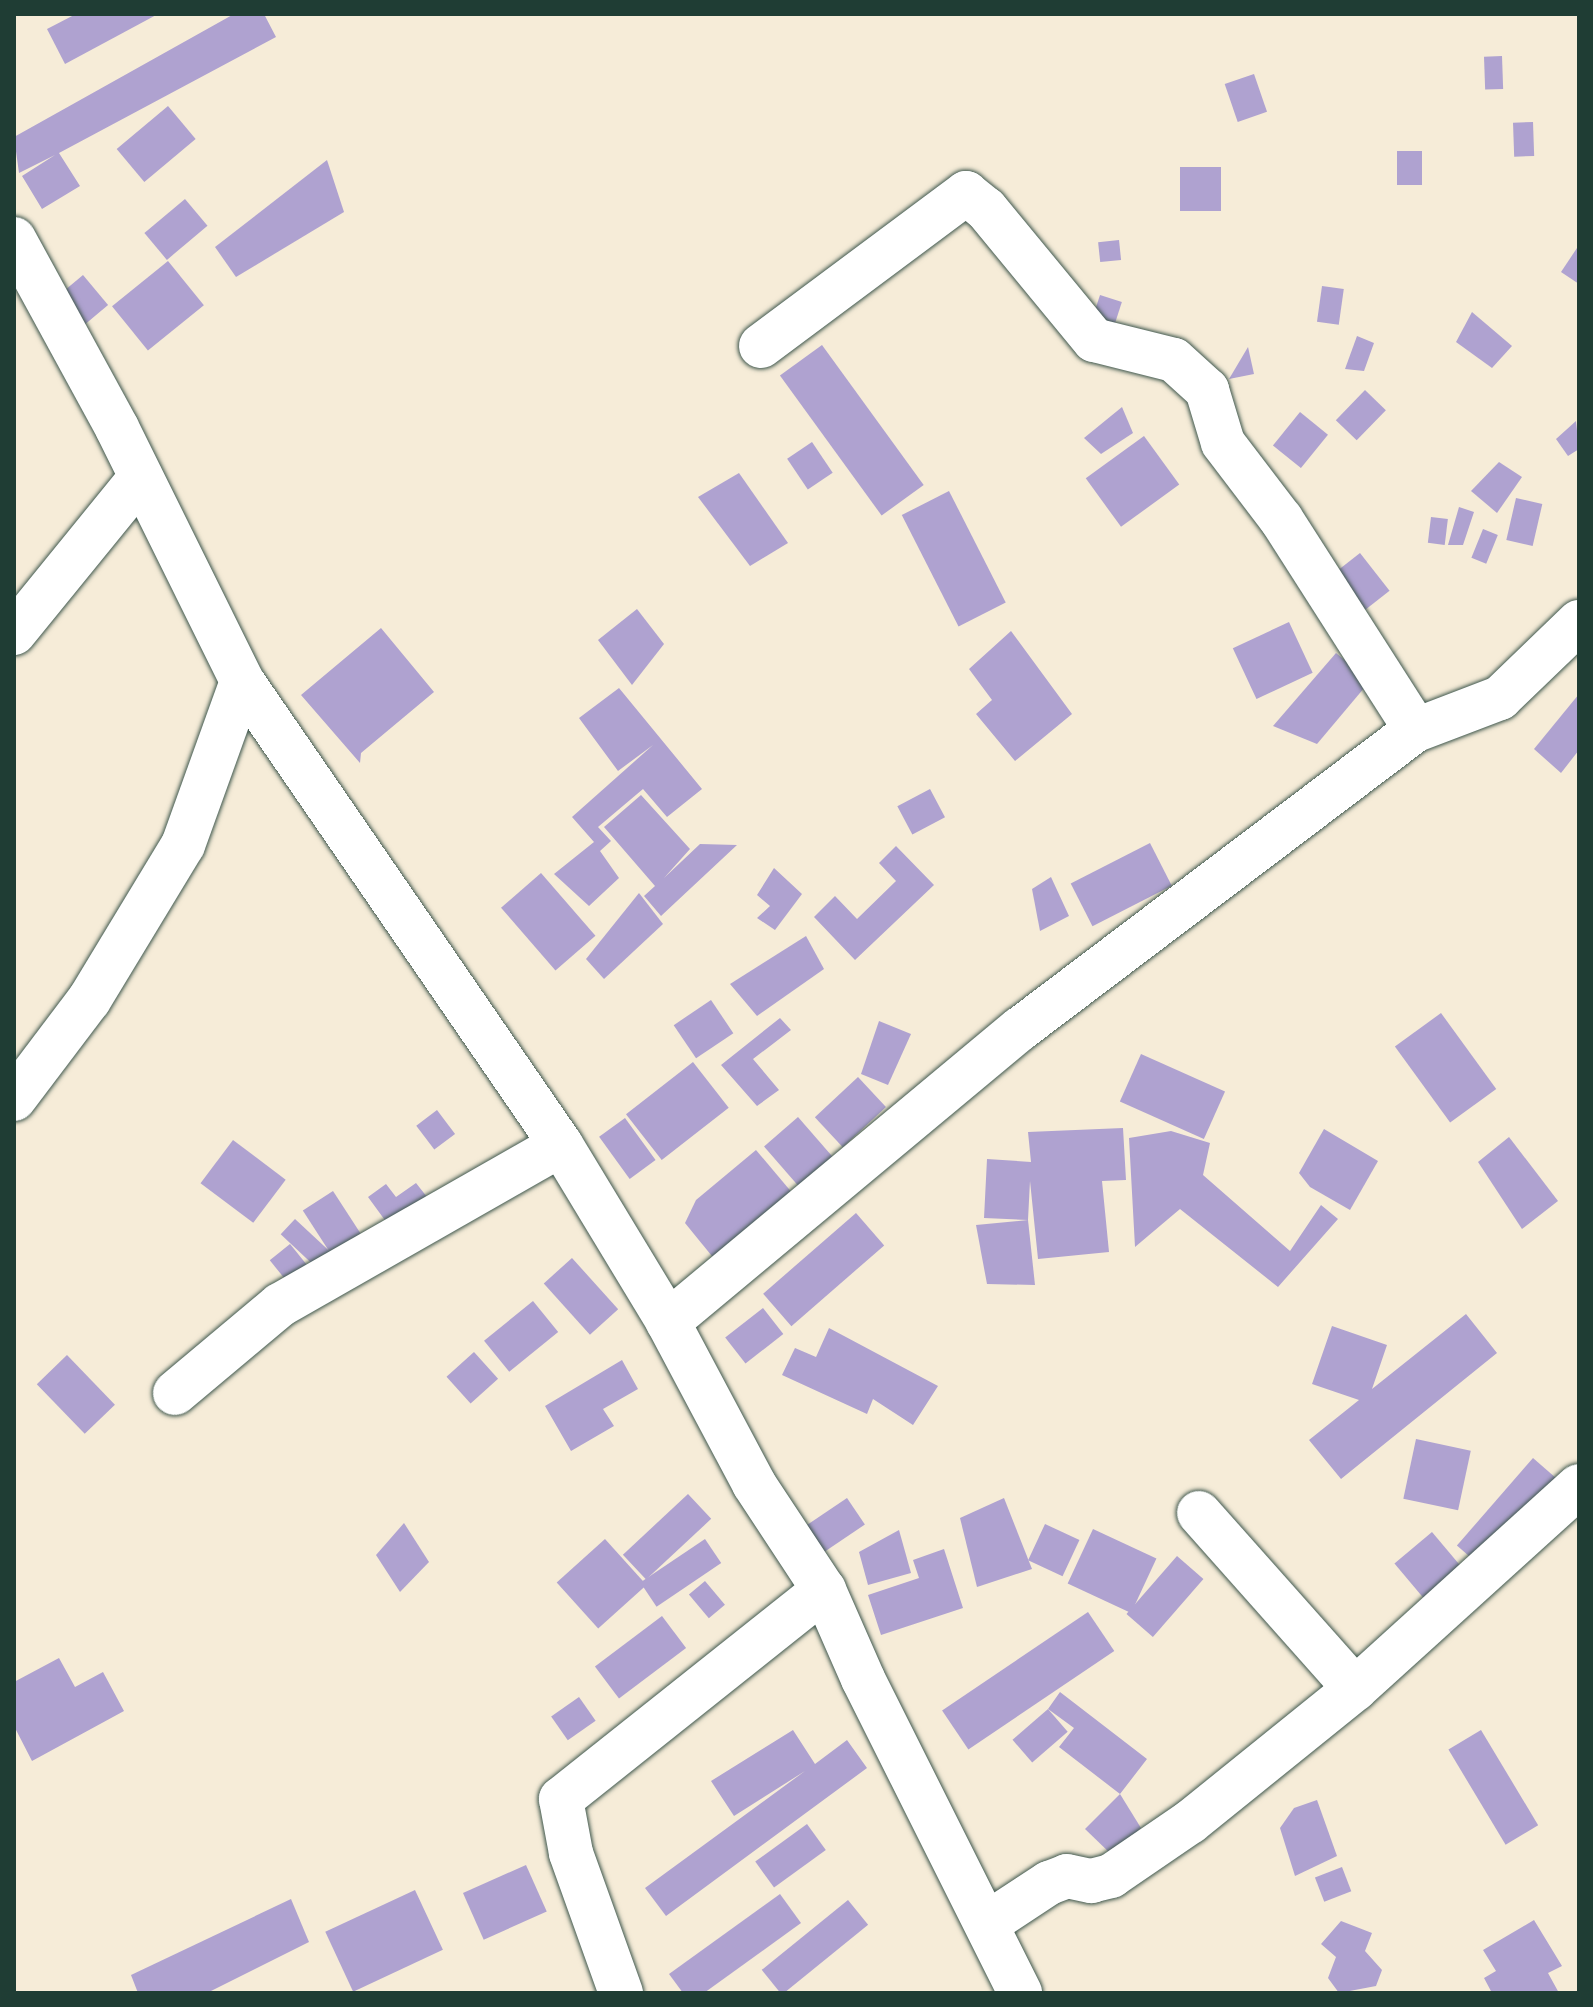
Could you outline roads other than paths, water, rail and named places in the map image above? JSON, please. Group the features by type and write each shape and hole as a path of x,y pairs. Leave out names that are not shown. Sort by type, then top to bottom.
{"street":[{"path":"761,346 966,193 986,209 1094,340 1174,360 1207,390 1223,443 1281,519 1416,730"},
{"path":"14,239 141,477 242,681 561,1145 668,1322 754,1484 824,1590 863,1679 988,1923 1020,1993"},
{"path":"14,633 141,477"},
{"path":"668,1322 1020,1029 1416,730 1500,698 1579,622"},
{"path":"14,1099 89,1000 183,845 242,681"},
{"path":"175,1393 280,1305 561,1145"},
{"path":"988,1923 1049,1883 1067,1876 1091,1881 1111,1876 1190,1822 1355,1689 1579,1486"},
{"path":"1199,1513 1355,1689"},
{"path":"621,1993 571,1853 561,1799 824,1590"}]}
